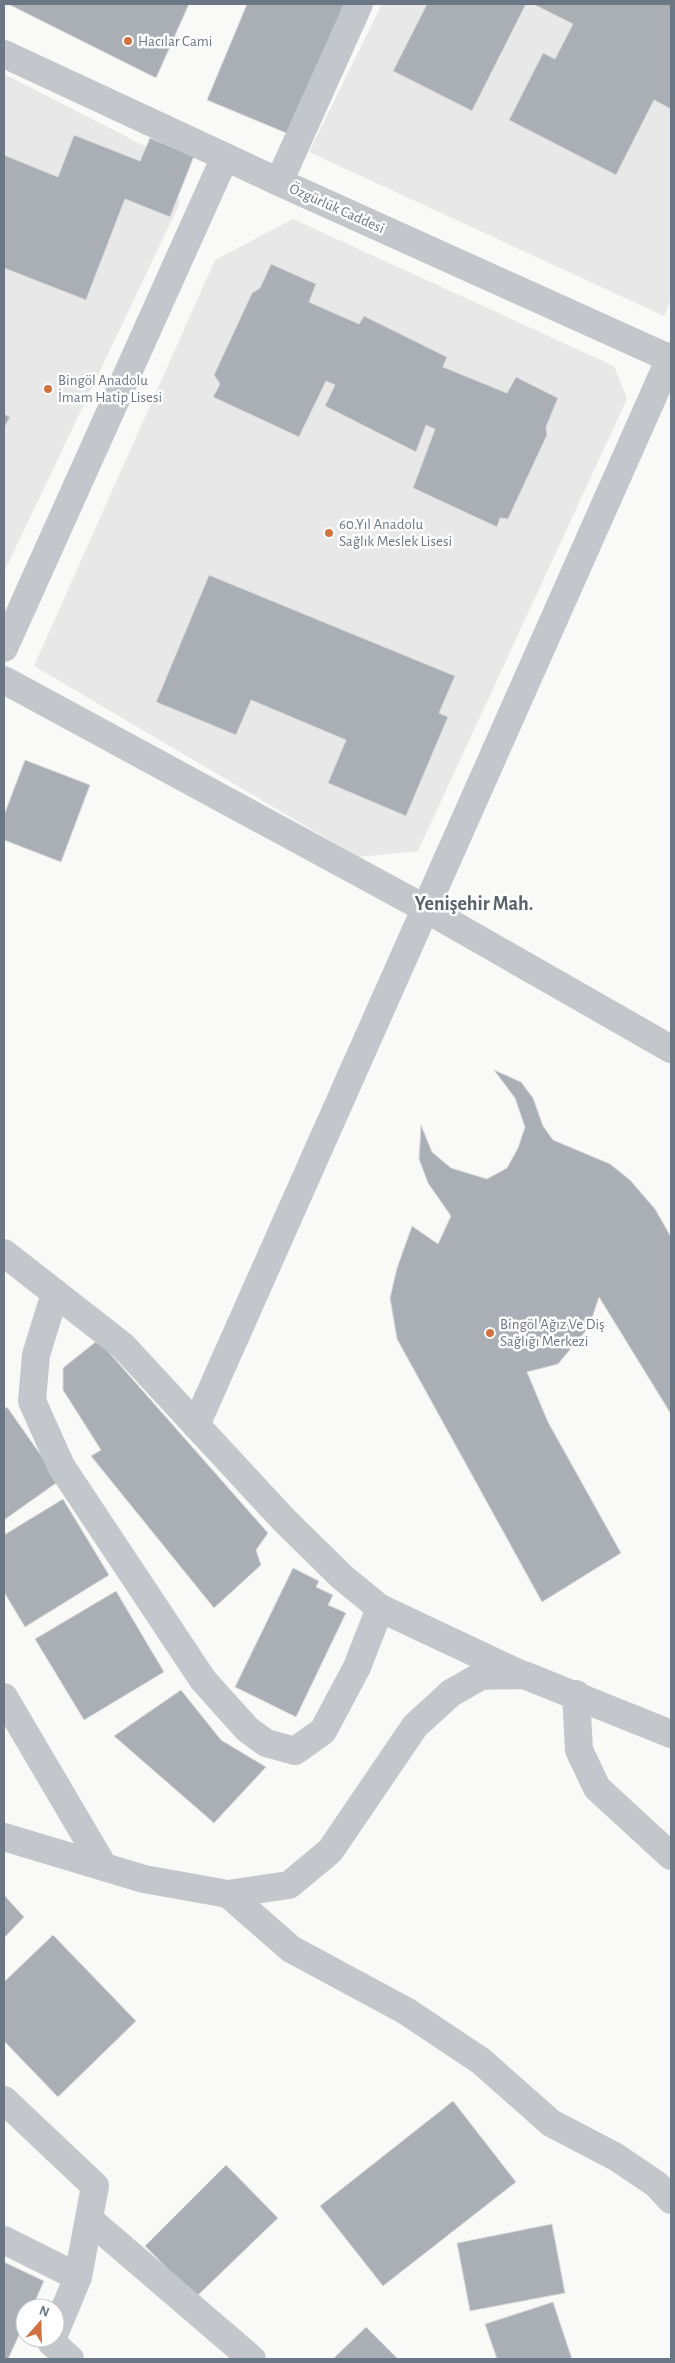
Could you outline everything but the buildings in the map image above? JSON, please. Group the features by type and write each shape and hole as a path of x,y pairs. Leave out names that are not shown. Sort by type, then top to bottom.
{"street":[{"path":"279,182 359,4"},
{"name":"Özgürlük Caddesi","path":"4,54 279,182 671,358"},
{"path":"4,648 225,157"},
{"path":"196,1424 671,358"},
{"path":"4,680 426,909 671,1049"},
{"path":"4,1253 123,1346 283,1519 342,1576 380,1608 524,1675 576,1694 671,1734"},
{"path":"55,1293 36,1355 32,1401 60,1466 202,1680 247,1729 266,1743 295,1751 323,1731 357,1667 380,1608"},
{"path":"4,1837 144,1879 228,1894 289,1885 330,1851 415,1726 451,1693 481,1676 524,1675"},
{"path":"576,1694 580,1750 597,1788 671,1856"},
{"path":"4,1697 104,1867"},
{"path":"228,1894 291,1949 406,2011 480,2061 552,2123 616,2158 656,2184 671,2200"},
{"path":"4,2100 95,2186 78,2277 65,2314"},
{"path":"90,2220 252,2359"},
{"path":"4,2240 78,2277"}],"shaded area":[{"path":"382,4 671,4 671,300 664,316 309,152"},
{"name":"Bingöl Anadolu İmam Hatip Lisesi","path":"4,74 176,162 179,205 4,572"},
{"name":"60.Yıl Anadolu Sağlık Meslek Lisesi","path":"293,219 614,366 627,399 418,851 358,857 34,666 215,260"}],"place":[{"name":"Hacılar Cami","path":"128,41"},
{"name":"Bingöl Anadolu İmam Hatip Lisesi","path":"48,389"},
{"name":"60.Yıl Anadolu Sağlık Meslek Lisesi","path":"329,533"},
{"name":"Bingöl Ağız Ve Diş Sağlığı Merkezi","path":"490,1333"}],"district":[{"name":"Yenişehir Mah.","path":"474,903"}]}
